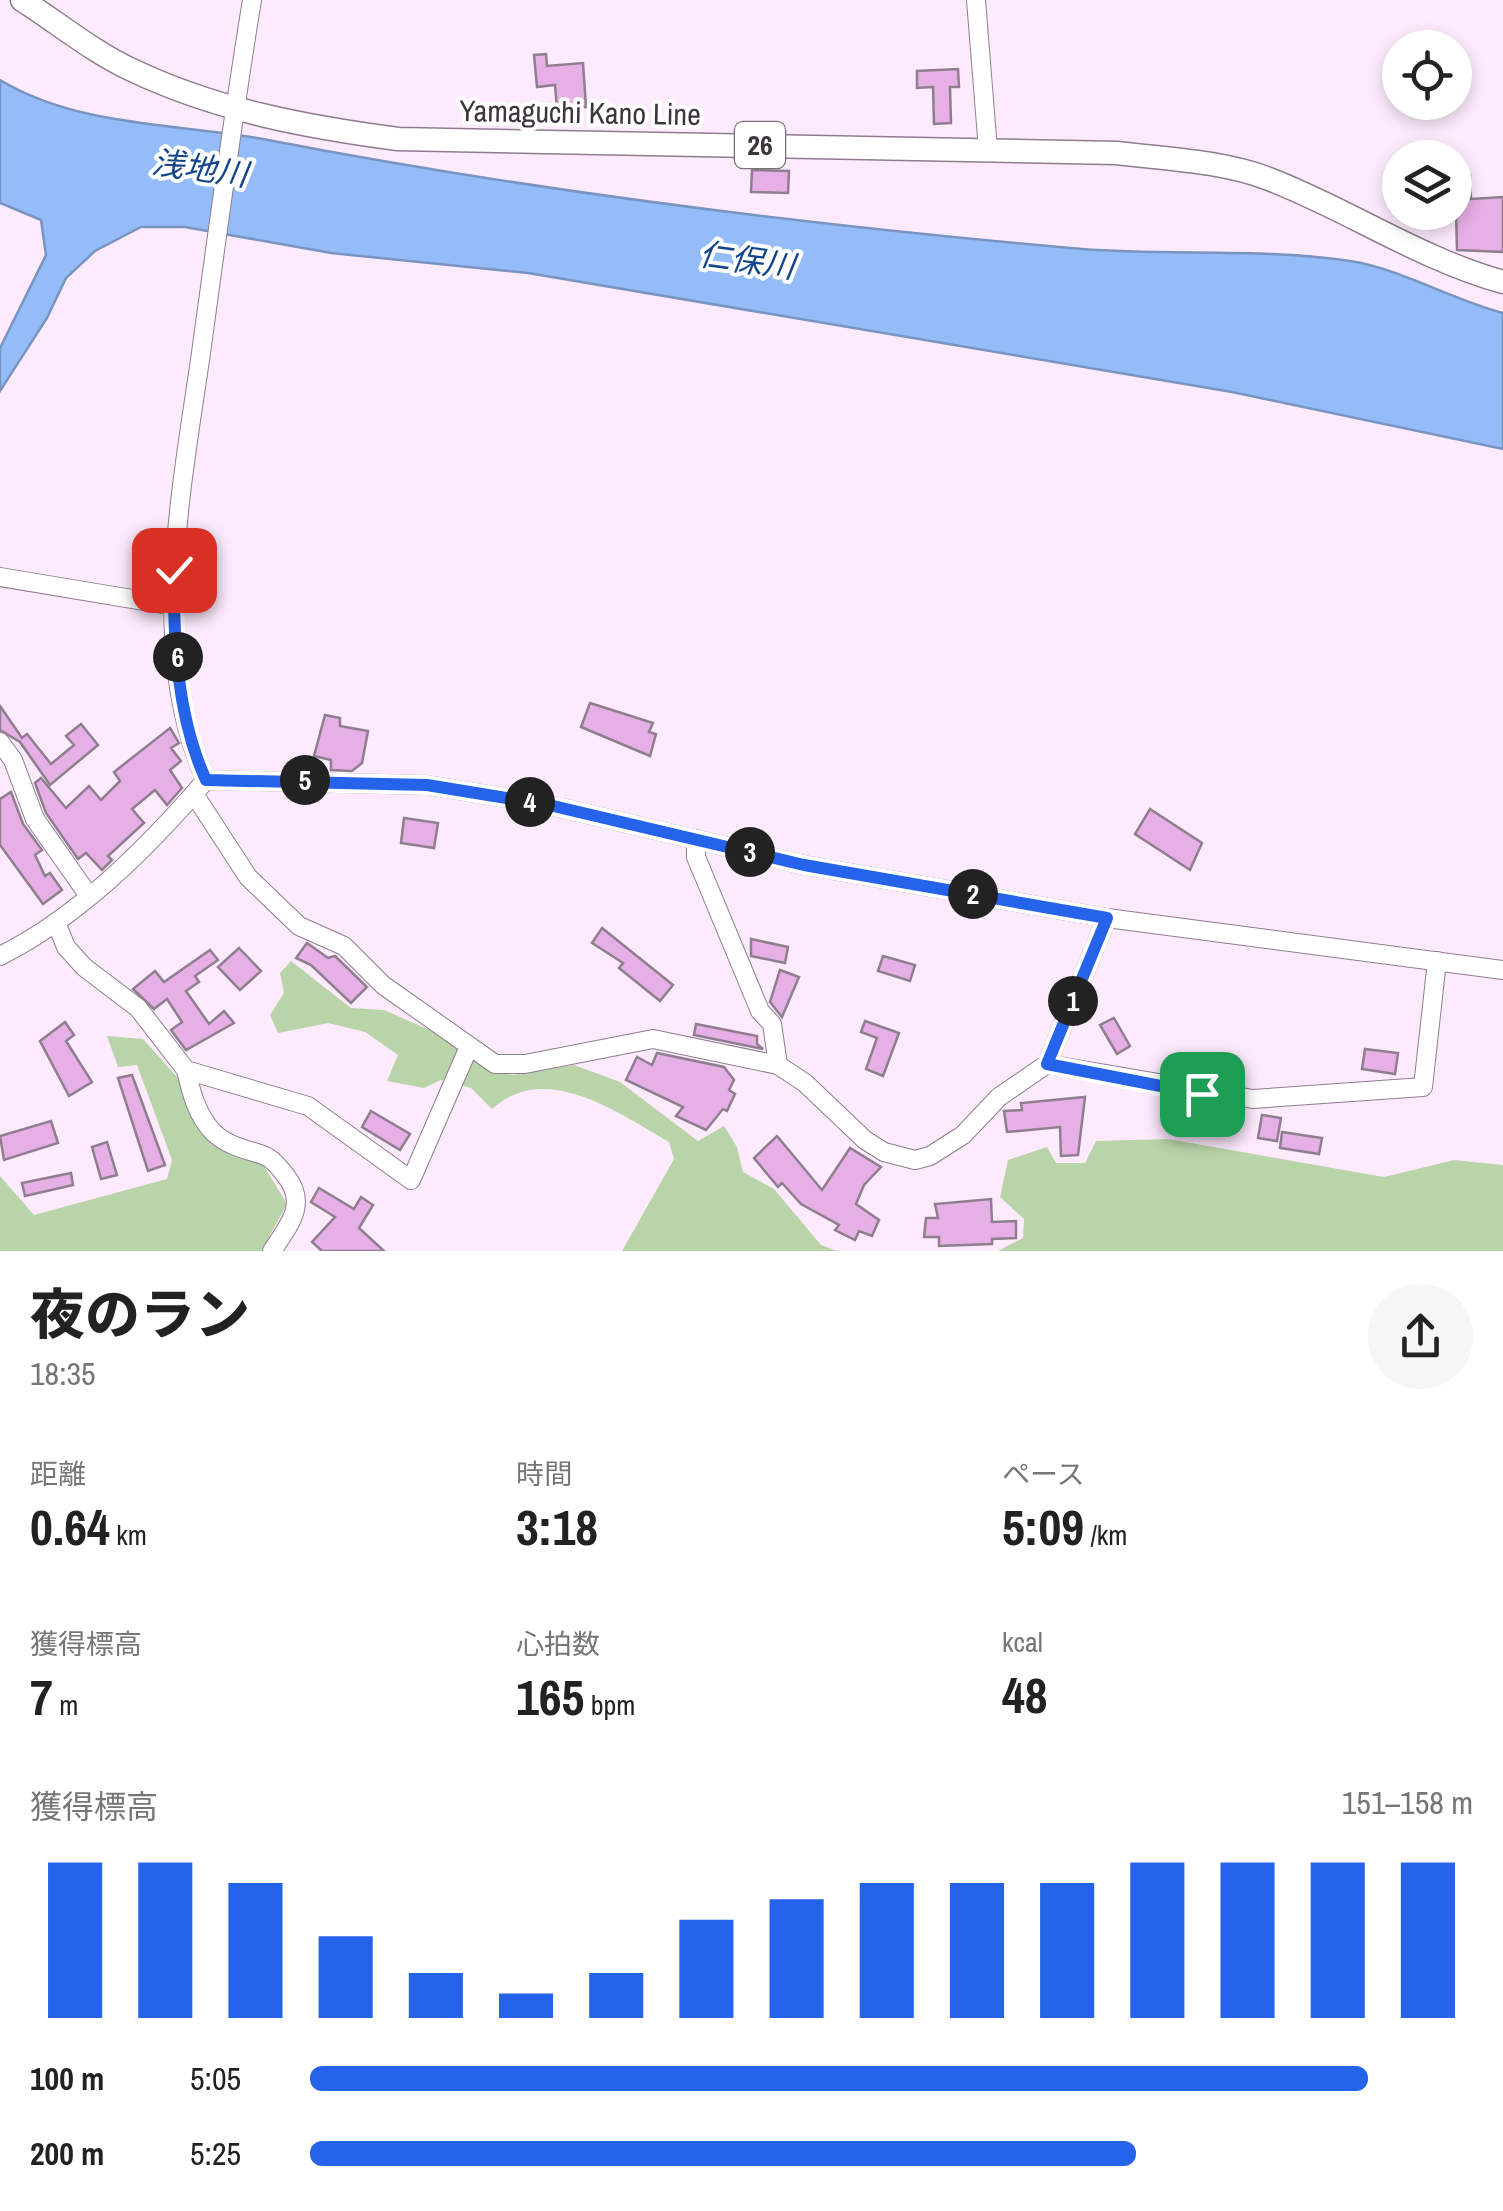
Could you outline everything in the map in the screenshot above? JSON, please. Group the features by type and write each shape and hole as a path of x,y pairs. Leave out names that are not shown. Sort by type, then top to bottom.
{"main road":[{"name":"Yamaguchi Kano Line","path":"22,0 131,70 232,118 398,138 1117,152 1214,165 1266,178 1424,254 1503,282"}],"street":[{"path":"252,0 232,118 182,498 174,606 182,695 200,787 248,876 299,926 344,946 382,985 468,1049 495,1064 526,1064 654,1039 778,1065 805,1083 865,1140 884,1152 915,1160 930,1156 963,1134 1000,1098 1047,1064 1107,918"},
{"path":"976,0 988,150"},
{"path":"0,577 174,606"},
{"path":"0,742 14,760 35,819 89,896"},
{"path":"0,956 56,922 89,896 200,787 427,785 549,805 804,865 1107,918 1503,970"},
{"path":"696,839 696,856 702,872 760,1011 772,1024 778,1065"},
{"path":"56,922 66,947 84,967 138,1008 186,1070 201,1117 212,1132 229,1144 268,1157 293,1185 299,1200 293,1219 272,1251"},
{"path":"1047,1064 1156,1086 1253,1099 1423,1087 1438,961"},
{"path":"186,1070 308,1106 412,1180 468,1049"}],"green space":[{"path":"291,961 351,1008 384,1010 432,1031 491,1072 513,1075 574,1065 620,1082 698,1141 724,1126 737,1147 743,1172 774,1189 821,1245 837,1251 622,1251 674,1159 669,1142 605,1106 558,1090 535,1089 513,1095 492,1109 471,1088 441,1080 424,1088 387,1081 398,1055 365,1032 328,1023 278,1033 270,1015 284,993 280,973"},
{"path":"107,1036 143,1039 179,1079 189,1109 262,1163 287,1204 264,1246 266,1251 0,1251 0,1176 34,1215 167,1179 172,1160 137,1065 118,1067"},
{"path":"1168,1139 1384,1177 1454,1160 1503,1165 1503,1251 998,1251 1023,1238 1024,1219 1000,1197 1008,1160 1047,1147 1056,1163 1085,1163 1096,1141"}],"water":[{"path":"0,80 31,96 97,116 674,205 1082,249 1284,255 1369,265 1503,313 1503,449 1232,392 528,273 331,253 185,227 141,227 95,251 66,278 47,318 0,391 0,348 46,255 41,220 0,203"}],"building":[{"path":"546,54 547,66 583,63 586,107 557,109 555,85 537,87 534,55"},
{"path":"958,69 959,87 950,87 951,123 934,124 933,87 917,88 917,71"},
{"path":"752,170 789,171 788,193 751,192"},
{"path":"1503,197 1503,252 1457,250 1456,230 1472,230 1472,199"},
{"path":"590,703 653,723 649,732 656,734 650,756 581,727"},
{"path":"0,706 22,738 27,734 51,764 74,745 66,736 81,724 98,745 50,785 20,742 0,730"},
{"path":"325,715 340,718 340,726 368,731 362,763 352,771 331,770 331,760 314,756"},
{"path":"170,728 179,743 171,748 181,761 170,770 182,788 167,805 155,790 132,809 144,823 108,856 112,860 102,870 86,853 78,859 46,813 35,783 41,778 66,808 89,786 101,800 120,781 114,772"},
{"path":"11,792 23,824 42,850 35,855 45,876 50,873 62,890 43,904 0,845 0,799"},
{"path":"1150,809 1202,843 1190,870 1135,834"},
{"path":"404,818 438,823 434,848 401,843"},
{"path":"602,928 673,985 660,1001 619,968 623,963 592,943"},
{"path":"751,939 788,947 785,963 751,956"},
{"path":"307,943 328,958 335,956 367,987 351,1003 311,965 296,958"},
{"path":"239,948 261,971 240,990 218,967"},
{"path":"210,950 218,960 195,976 199,982 186,991 209,1024 224,1011 234,1023 186,1050 171,1030 182,1022 167,999 154,1009 133,989 155,971 164,982"},
{"path":"883,956 915,965 910,981 878,971"},
{"path":"780,970 799,977 782,1017 770,1002"},
{"path":"1114,1018 1130,1046 1117,1054 1100,1025"},
{"path":"865,1021 899,1033 883,1076 866,1069 877,1038 861,1032"},
{"path":"65,1022 74,1035 66,1041 92,1082 69,1096 40,1041"},
{"path":"696,1024 757,1036 757,1044 763,1049 694,1035"},
{"path":"1365,1049 1398,1053 1395,1074 1362,1069"},
{"path":"657,1053 724,1067 734,1080 729,1090 735,1094 727,1111 723,1109 706,1130 676,1116 683,1107 626,1080 637,1057 652,1065"},
{"path":"132,1075 165,1165 148,1171 118,1078"},
{"path":"1085,1097 1078,1155 1061,1156 1060,1127 1007,1132 1004,1111 1022,1110 1021,1103"},
{"path":"371,1111 410,1134 400,1150 362,1127"},
{"path":"1262,1115 1281,1118 1277,1141 1258,1138"},
{"path":"51,1121 58,1143 4,1160 0,1136"},
{"path":"1282,1132 1322,1138 1319,1154 1280,1148"},
{"path":"777,1136 822,1190 850,1148 881,1167 864,1185 856,1204 879,1220 872,1236 859,1231 855,1240 835,1230 839,1225 801,1204 782,1183 778,1187 754,1158"},
{"path":"107,1142 117,1175 101,1179 92,1147"},
{"path":"71,1173 73,1185 25,1196 22,1183"},
{"path":"319,1188 354,1209 361,1197 373,1205 359,1228 384,1251 322,1251 312,1242 335,1217 311,1202"},
{"path":"991,1199 992,1222 1016,1221 1016,1238 992,1239 992,1244 939,1246 939,1237 924,1237 926,1218 938,1218 935,1204"}],"route":[{"path":"174,570 182,695 194,755 206,780 377,780 427,785 549,805 804,865 1107,918 1047,1064 1202,1094"}],"water label":[{"name":"浅地川","path":"200,168"},
{"name":"仁保川","path":"747,260"}]}
